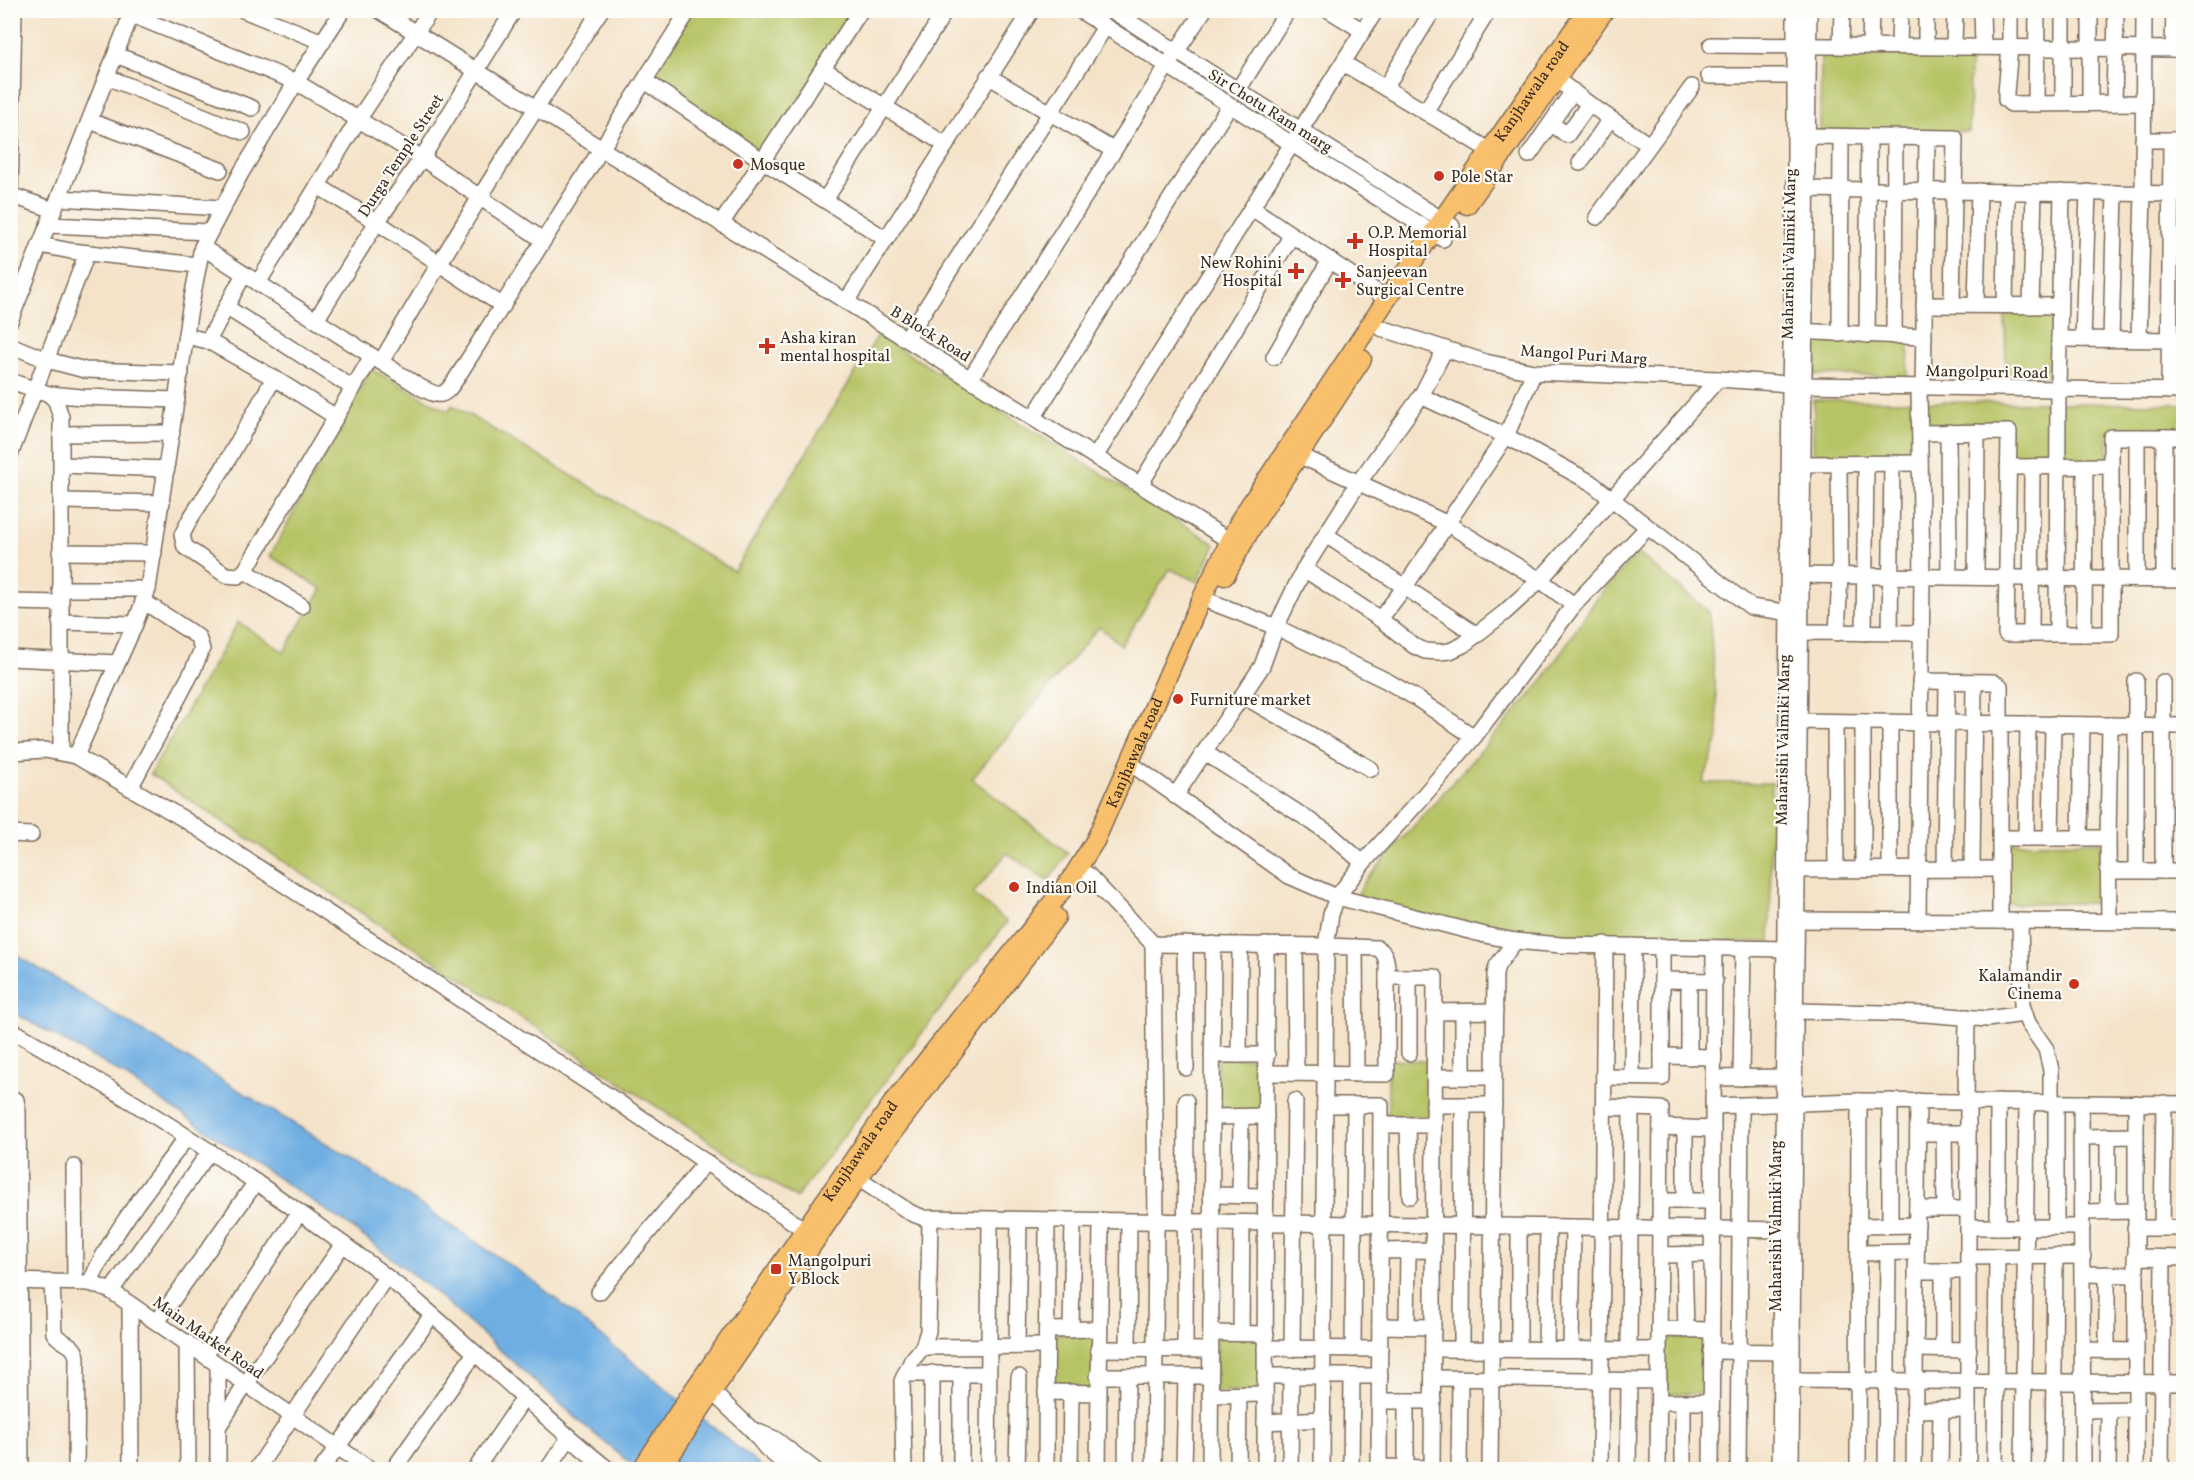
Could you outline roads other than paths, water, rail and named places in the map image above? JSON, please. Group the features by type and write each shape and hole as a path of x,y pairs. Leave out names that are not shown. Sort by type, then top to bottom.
{"main road":[{"name":"Kanjhawala road","path":"1293,453 1387,299 1443,229 1551,74 1587,10"},
{"name":"Kanjhawala road","path":"641,1470 693,1406 811,1234 892,1104 1087,874 1105,845 1211,602 1235,544 1241,518 1293,453 1381,328 1489,150 1605,10"},
{"name":"Kanjhawala road","path":"811,1234 858,1178 1033,937 1095,841 1199,604 1235,544"},
{"name":"Kanjhawala road","path":"662,1470 693,1406"}],"street":[{"path":"14,10 11,196 57,204 221,208"},
{"path":"76,756 146,595 197,265 202,247 221,208 296,82 343,10"},
{"name":"B Block Road","path":"379,10 1235,544"},
{"path":"258,283 358,120 431,10"},
{"name":"Durga Temple Street","path":"316,320 377,222 422,158 514,10"},
{"path":"274,378 182,535 184,547 226,575 238,576 245,571 353,388 377,359 481,198 536,107 601,10"},
{"path":"202,247 420,387 437,395 443,394 448,390 503,306 689,10"},
{"path":"721,224 861,10"},
{"path":"825,200 946,10"},
{"path":"846,302 1032,10"},
{"name":"Sir Chotu Ram marg","path":"1079,10 1292,145 1443,229"},
{"path":"970,379 1113,150 1204,10"},
{"path":"1238,90 1288,10"},
{"path":"1329,10 1363,31"},
{"path":"1095,457 1376,10"},
{"path":"1385,88 1433,10"},
{"path":"1425,112 1489,10"},
{"name":"Maharishi Valmiki Marg","path":"1791,1470 1787,1380 1789,1103 1797,384 1802,189 1802,45 1795,10"},
{"name":"Maharishi Valmiki Marg","path":"1802,189 1808,136 1795,75 1809,10"},
{"path":"1841,45 1842,10"},
{"path":"1870,45 1871,10"},
{"path":"1899,46 1900,10"},
{"path":"1926,10 1926,46"},
{"path":"1953,46 1954,10"},
{"path":"1982,10 1983,47"},
{"path":"2010,10 2007,100 2012,104 2143,103"},
{"path":"2036,104 2037,10"},
{"path":"2063,10 2063,103"},
{"path":"2090,10 2090,103"},
{"path":"2114,103 2116,10"},
{"path":"2139,339 2144,10"},
{"path":"1711,45 2063,46 2178,49 2174,10"},
{"path":"244,11 323,42"},
{"name":"Sir Chotu Ram marg","path":"1114,11 1301,130 1443,229"},
{"path":"10,321 116,55 128,12 296,82 422,158 543,240"},
{"path":"906,339 1105,27"},
{"path":"116,55 252,108"},
{"path":"1343,63 1489,150"},
{"path":"823,69 946,145"},
{"path":"1551,74 1589,104 1649,145"},
{"path":"1709,76 1795,75"},
{"path":"988,76 1113,150"},
{"path":"107,77 243,132"},
{"path":"645,81 763,161 886,239"},
{"path":"1597,217 1692,87"},
{"path":"1529,155 1573,91"},
{"path":"1551,124 1568,135 1589,104"},
{"path":"1033,418 1229,106"},
{"path":"1580,163 1610,119"},
{"path":"90,121 220,170"},
{"path":"1808,136 1955,138 1952,305"},
{"path":"1840,334 1841,137"},
{"path":"1867,335 1869,137"},
{"path":"1894,336 1895,137"},
{"path":"1918,920 1922,577 1920,433 1927,138"},
{"path":"2142,140 2177,140 2176,391"},
{"path":"318,186 377,222 503,306"},
{"path":"1802,189 2178,194"},
{"path":"1976,305 1979,191"},
{"path":"2005,305 2007,192"},
{"path":"2031,306 2034,192"},
{"path":"2057,633 2062,192"},
{"path":"2083,339 2088,192"},
{"path":"2111,339 2115,193"},
{"path":"1252,208 1387,299"},
{"path":"49,225 208,232"},
{"path":"1140,485 1292,235"},
{"path":"40,245 87,253 197,265"},
{"path":"10,455 42,392 47,360 87,253"},
{"path":"1274,357 1330,260"},
{"path":"208,341 244,274"},
{"path":"1924,305 2059,306"},
{"path":"226,307 353,388"},
{"name":"Mangol Puri Marg","path":"1381,328 1485,362 1534,372 1797,384"},
{"path":"1798,332 1924,337"},
{"path":"186,336 208,341 274,378 336,417"},
{"path":"2059,339 2177,340"},
{"path":"10,345 47,360 86,370 181,373"},
{"path":"1175,796 1262,666 1276,627 1304,569 1359,482 1421,396 1445,349"},
{"path":"1380,619 1404,588 1506,436 1534,372"},
{"path":"1304,569 1380,619 1407,641 1425,651 1450,651 1477,635 1540,580 1718,379"},
{"path":"10,381 42,392 82,397 177,399"},
{"name":"Maharishi Valmiki Marg","path":"1796,575 1803,464 1797,384"},
{"name":"Mangolpuri Road","path":"1797,384 2176,391"},
{"path":"42,392 56,401 61,417 62,434 61,752"},
{"path":"1421,396 1506,436 1590,482 1751,607 1795,614"},
{"path":"1948,432 1949,577"},
{"path":"1976,577 1977,432"},
{"path":"1920,433 2009,432 2007,634 2110,634 2111,437 2184,437"},
{"path":"62,434 172,434"},
{"path":"2137,437 2137,579"},
{"path":"2164,437 2164,580"},
{"path":"1293,453 1448,524 1540,580 1574,605"},
{"path":"1890,633 1892,463"},
{"path":"1803,464 1920,463"},
{"path":"1864,633 1866,464"},
{"path":"62,465 167,468"},
{"path":"1837,633 1840,576 1839,465"},
{"path":"2008,467 2111,466"},
{"path":"2031,633 2032,467"},
{"path":"2084,634 2085,467"},
{"path":"61,501 162,503"},
{"path":"1322,1470 1326,946 1329,920 1337,897 1363,862 1474,737 1574,605 1647,528"},
{"path":"1326,535 1477,635"},
{"path":"60,552 154,553"},
{"path":"245,571 302,606"},
{"path":"1796,575 2184,580"},
{"path":"10,602 60,596 146,595 198,637 202,649 193,670 130,788"},
{"path":"1211,602 1276,627 1387,681 1474,737"},
{"name":"Maharishi Valmiki Marg","path":"1794,722 1801,632 1795,614"},
{"path":"60,622 135,624"},
{"path":"1801,632 1921,633"},
{"path":"10,658 117,663"},
{"path":"1920,681 1993,682 2000,686 2000,921"},
{"path":"2136,681 2136,870"},
{"path":"1945,869 1947,682"},
{"path":"1972,869 1974,682"},
{"path":"2163,682 2163,870"},
{"path":"1243,696 1371,769"},
{"path":"1794,722 2184,726"},
{"path":"1835,722 1836,869"},
{"path":"1863,722 1863,869"},
{"path":"1890,723 1890,869"},
{"path":"2026,838 2028,724"},
{"path":"2051,838 2053,724"},
{"path":"2080,838 2082,725"},
{"path":"2109,921 2110,725"},
{"path":"10,752 45,750 76,756 182,818 607,1095 811,1234"},
{"path":"1204,752 1329,833 1363,862"},
{"path":"1137,768 1289,876 1337,897 1515,941 1561,945 1791,949"},
{"path":"10,834 31,836"},
{"path":"2000,838 2108,838"},
{"path":"1792,870 2000,869"},
{"path":"2108,871 2184,871"},
{"path":"1087,874 1154,944 1156,1222 1154,1470"},
{"path":"1791,920 2184,922"},
{"path":"2020,921 2021,994 2024,1014 2046,1049 2051,1070 2056,1227"},
{"path":"1490,1470 1495,974 1497,966 1515,941"},
{"path":"1154,944 1295,945 1377,948 1382,951 1385,956 1387,976 1387,1074 1267,1073"},
{"path":"1185,944 1186,1068"},
{"path":"1210,1470 1213,944"},
{"path":"1600,1470 1605,944"},
{"path":"1239,1055 1240,945"},
{"path":"1265,1470 1266,945"},
{"path":"1295,945 1296,1074"},
{"path":"1632,1077 1633,946"},
{"path":"1604,1077 1662,1078 1662,946"},
{"path":"1355,947 1356,1074"},
{"path":"1711,1470 1714,948"},
{"path":"1741,1078 1743,948"},
{"name":"Maharishi Valmiki Marg","path":"1790,1077 1796,1011 1791,949"},
{"path":"1325,1105 1381,1105 1379,1468 1432,1469 1435,977 1387,976"},
{"path":"1409,977 1409,1053"},
{"path":"1662,980 1714,981"},
{"path":"1689,981 1689,1057"},
{"path":"1435,1012 1495,1011"},
{"path":"1796,1011 1925,1014 1998,1019 2024,1014"},
{"path":"1463,1012 1463,1077"},
{"path":"1967,1017 1968,1470"},
{"path":"10,1029 98,1079 210,1151 343,1244 432,1315 569,1438 609,1470"},
{"path":"1387,1053 1435,1053"},
{"path":"1212,1055 1267,1055"},
{"path":"1662,1056 1714,1057"},
{"path":"1434,1077 1494,1077"},
{"path":"1713,1078 1790,1077"},
{"path":"10,1098 16,1100 18,1112 16,1281 21,1470"},
{"path":"1185,1101 1185,1350"},
{"path":"1292,1348 1294,1101"},
{"path":"1713,1106 1741,1107 1859,1101 2184,1104"},
{"path":"1858,1470 1859,1101"},
{"path":"1890,1101 1890,1226"},
{"path":"1914,1470 1918,1101"},
{"path":"1998,1102 1998,1227"},
{"path":"2023,1470 2027,1102"},
{"path":"2081,1103 2083,1470"},
{"path":"2136,1103 2136,1470"},
{"path":"2162,1228 2164,1103"},
{"path":"1353,1349 1355,1105"},
{"path":"1434,1105 1494,1105"},
{"path":"1462,1349 1463,1105"},
{"path":"1603,1107 1661,1109 1658,1470"},
{"path":"1738,1470 1738,1229 1741,1107"},
{"path":"1629,1350 1631,1108"},
{"path":"1212,1117 1266,1116"},
{"path":"1240,1196 1241,1117"},
{"path":"1381,1125 1434,1125"},
{"path":"1408,1125 1410,1196"},
{"path":"1661,1127 1713,1129"},
{"path":"1685,1128 1685,1201"},
{"path":"1918,1133 1968,1133"},
{"path":"1944,1133 1945,1209"},
{"path":"2108,1136 2108,1211"},
{"path":"2082,1137 2136,1136"},
{"path":"83,1283 130,1212 187,1137"},
{"path":"111,1291 210,1151"},
{"path":"599,1292 706,1162"},
{"path":"74,1167 83,1283"},
{"path":"858,1178 911,1213 930,1219 1788,1230"},
{"path":"157,1322 256,1182"},
{"path":"1211,1195 1266,1196"},
{"path":"1660,1201 1712,1201"},
{"path":"1917,1209 1968,1209"},
{"path":"1969,1227 2056,1227 2108,1211 2135,1211"},
{"path":"205,1355 299,1212"},
{"path":"904,1470 902,1381 912,1360 923,1347 928,1331 930,1219"},
{"path":"988,1470 990,1220"},
{"path":"1017,1346 1018,1220"},
{"path":"1046,1470 1047,1221"},
{"path":"1071,1330 1073,1221"},
{"path":"1098,1470 1101,1221"},
{"path":"1128,1350 1129,1222"},
{"path":"1241,1334 1242,1223"},
{"path":"1859,1226 1917,1225"},
{"path":"1519,1227 1519,1349"},
{"path":"1546,1349 1548,1227"},
{"path":"1571,1349 1573,1227"},
{"path":"2135,1228 2184,1228"},
{"name":"Maharishi Valmiki Marg","path":"1780,1470 1787,1380 1781,1352 1788,1230"},
{"path":"218,1427 343,1244"},
{"path":"1380,1251 1434,1250"},
{"path":"1407,1326 1408,1251"},
{"path":"1859,1253 1916,1252"},
{"path":"1886,1470 1888,1253"},
{"path":"1684,1254 1686,1330"},
{"path":"1660,1255 1712,1254"},
{"path":"1916,1271 1943,1272 1997,1256 2083,1256"},
{"path":"1995,1470 1997,1256"},
{"path":"2053,1470 2055,1256"},
{"path":"2135,1257 2184,1258"},
{"path":"2161,1470 2163,1258"},
{"path":"1943,1272 1943,1349"},
{"path":"2083,1274 2135,1275"},
{"path":"2106,1274 2107,1351"},
{"path":"256,1470 386,1277"},
{"name":"Main Market Road","path":"16,1281 83,1283 111,1291 371,1470"},
{"path":"52,1282 54,1333 57,1338 72,1345 77,1357 76,1470"},
{"path":"130,1304 131,1470"},
{"path":"321,1470 432,1315"},
{"path":"1380,1326 1433,1327"},
{"path":"1047,1330 1098,1329"},
{"path":"1659,1329 1712,1330"},
{"path":"1210,1333 1241,1334 1292,1348 1380,1349"},
{"path":"188,1342 188,1470"},
{"path":"923,1347 1046,1346"},
{"path":"1433,1348 1659,1350"},
{"path":"1915,1349 1969,1350"},
{"path":"1098,1350 1210,1350"},
{"path":"2083,1350 2135,1351"},
{"path":"1711,1351 1781,1352"},
{"path":"393,1470 475,1353"},
{"path":"218,1470 219,1365"},
{"path":"932,1373 932,1470"},
{"path":"905,1374 988,1374"},
{"path":"961,1374 961,1470"},
{"path":"1098,1376 1210,1376"},
{"path":"1126,1470 1127,1376"},
{"path":"1184,1470 1186,1376"},
{"path":"1265,1376 1380,1376"},
{"path":"1290,1470 1291,1376"},
{"path":"1351,1470 1352,1376"},
{"path":"1017,1470 1019,1377"},
{"path":"1433,1378 1659,1381"},
{"path":"1459,1470 1460,1378"},
{"path":"1787,1380 2184,1383"},
{"path":"1628,1470 1629,1381"},
{"path":"706,1386 751,1429 766,1448 792,1470"},
{"path":"1046,1392 1098,1393"},
{"path":"1070,1470 1071,1392"},
{"path":"1210,1395 1265,1394"},
{"path":"1238,1470 1239,1395"},
{"path":"475,1470 524,1398"},
{"path":"1380,1401 1433,1401"},
{"path":"1406,1401 1406,1467"},
{"path":"1659,1402 1711,1402"},
{"path":"1683,1402 1683,1470"},
{"path":"1914,1410 1968,1409"},
{"path":"2083,1410 2137,1409"},
{"path":"1940,1470 1941,1410"},
{"path":"2108,1470 2109,1410"},
{"path":"1265,1422 1323,1419"},
{"path":"751,1429 775,1439 815,1470"},
{"path":"547,1470 569,1438"}],"water":[{"path":"10,951 357,1162 535,1282 764,1469 637,1469 430,1288 347,1224 112,1068 11,1011"}],"place":[{"name":"Mosque","path":"738,164"},
{"name":"Pole Star","path":"1439,176"},
{"name":"O.P. Memorial Hospital","path":"1355,241"},
{"name":"New Rohini Hospital","path":"1296,271"},
{"name":"Sanjeevan Surgical Centre","path":"1343,280"},
{"name":"Asha kiran mental hospital","path":"767,346"},
{"name":"Furniture market","path":"1178,699"},
{"name":"Indian Oil","path":"1014,887"},
{"name":"Kalamandir Cinema","path":"2074,984"},
{"name":"Mangolpuri Y Block","path":"776,1269"}]}
